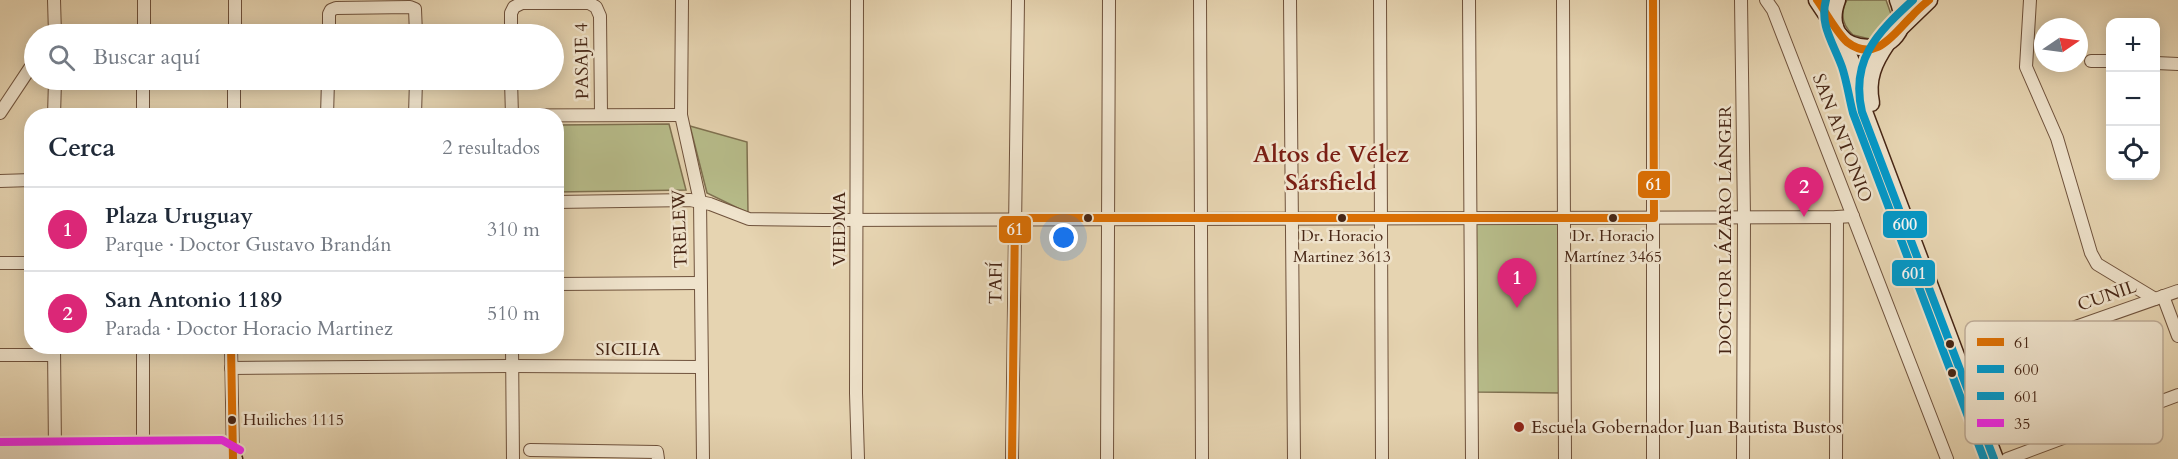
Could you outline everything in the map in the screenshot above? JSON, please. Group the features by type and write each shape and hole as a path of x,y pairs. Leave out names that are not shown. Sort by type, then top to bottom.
{"main road":[{"path":"1817,0 1838,32 1852,45 1859,48 1873,48 1887,43"},
{"path":"1837,0 1833,18 1852,64 1863,109 1965,379"},
{"path":"1898,0 1901,16 1898,29"},
{"path":"1929,0 1898,29 1887,43 1871,71 1869,87 1872,108 1965,351"},
{"path":"1989,444 1995,459"},
{"path":"2000,444 2006,459"},
{"path":"0,453 155,454 222,451 233,459"}],"street":[{"path":"54,0 55,24"},
{"path":"144,0 144,24"},
{"path":"235,0 235,24"},
{"name":"TRELEW","path":"682,0 681,115 700,201 700,367 703,459"},
{"name":"VIEDMA","path":"858,0 856,393 858,459"},
{"name":"TAFÍ","path":"1012,459 1018,0"},
{"path":"1107,459 1109,0"},
{"path":"1200,0 1202,459"},
{"path":"1290,0 1294,459"},
{"path":"1380,0 1382,459"},
{"path":"1469,0 1472,459"},
{"path":"1563,0 1565,459"},
{"path":"1653,0 1653,459"},
{"name":"DOCTOR LÁZARO LÁNGER","path":"1741,0 1744,218 1743,459"},
{"name":"SAN ANTONIO","path":"1766,0 1773,10 1947,459"},
{"path":"2030,0 2026,67 2057,138 2091,253 2097,264 2159,297 2178,336"},
{"name":"PASAJE 4","path":"511,24 514,7 522,3 589,3 597,7 600,16 601,114"},
{"path":"329,24 329,14 336,8 415,9 416,24"},
{"path":"2091,61 2106,61"},
{"path":"2160,63 2178,64"},
{"path":"0,113 24,77"},
{"path":"54,108 55,90"},
{"path":"143,90 143,108"},
{"path":"234,90 234,108"},
{"path":"327,108 328,90"},
{"path":"415,108 416,90"},
{"path":"512,90 512,108"},
{"path":"564,114 681,115"},
{"path":"0,181 24,180"},
{"path":"564,202 700,201 748,219 824,220 1853,216"},
{"path":"1836,459 1837,217"},
{"path":"0,263 24,263"},
{"path":"564,284 700,283"},
{"name":"CUNIL","path":"2091,321 2178,291"},
{"path":"0,355 24,353"},
{"path":"51,454 54,354"},
{"path":"144,354 155,454"},
{"path":"231,354 233,459"},
{"path":"512,354 513,459"},
{"name":"SICILIA","path":"231,368 700,367"},
{"path":"2163,401 2178,395"},
{"path":"2006,459 2046,444"},
{"path":"530,450 657,452 658,459"}],"green space":[{"path":"1847,0 1886,0 1891,14 1886,31 1870,39 1853,35 1843,19 1843,10"},
{"path":"669,124 686,190 564,192 564,125"},
{"path":"690,126 747,142 748,213 707,193"},
{"path":"1475,223 1559,223 1560,393 1476,392"}],"transit line":[{"name":"61","path":"1012,459 1015,218 1654,218 1653,0"},
{"name":"61","path":"1817,0 1843,38 1857,48 1867,50 1884,44 1929,0"},
{"name":"601","path":"1826,0 1824,18 1842,67 1853,113 1965,409"},
{"name":"600","path":"1913,0 1888,24 1870,49 1863,62 1859,94 1862,112 1965,383"},
{"name":"61","path":"231,354 233,459"},
{"name":"35","path":"0,442 222,440 240,450"},
{"name":"601","path":"1978,444 1984,459"},
{"name":"600","path":"1988,444 1994,459"}],"place":[{"name":"San Antonio 1189","path":"1804,217"},
{"name":"Dr. Horacio Martinez 3613","path":"1342,218"},
{"name":"Dr. Horacio Martínez 3465","path":"1613,218"},
{"name":"Plaza Uruguay","path":"1517,308"},
{"name":"Huiliches 1115","path":"232,420"},
{"name":"Escuela Gobernador Juan Bautista Bustos","path":"1519,427"}],"district":[{"name":"Altos de Vélez Sársfield","path":"1331,168"}]}
